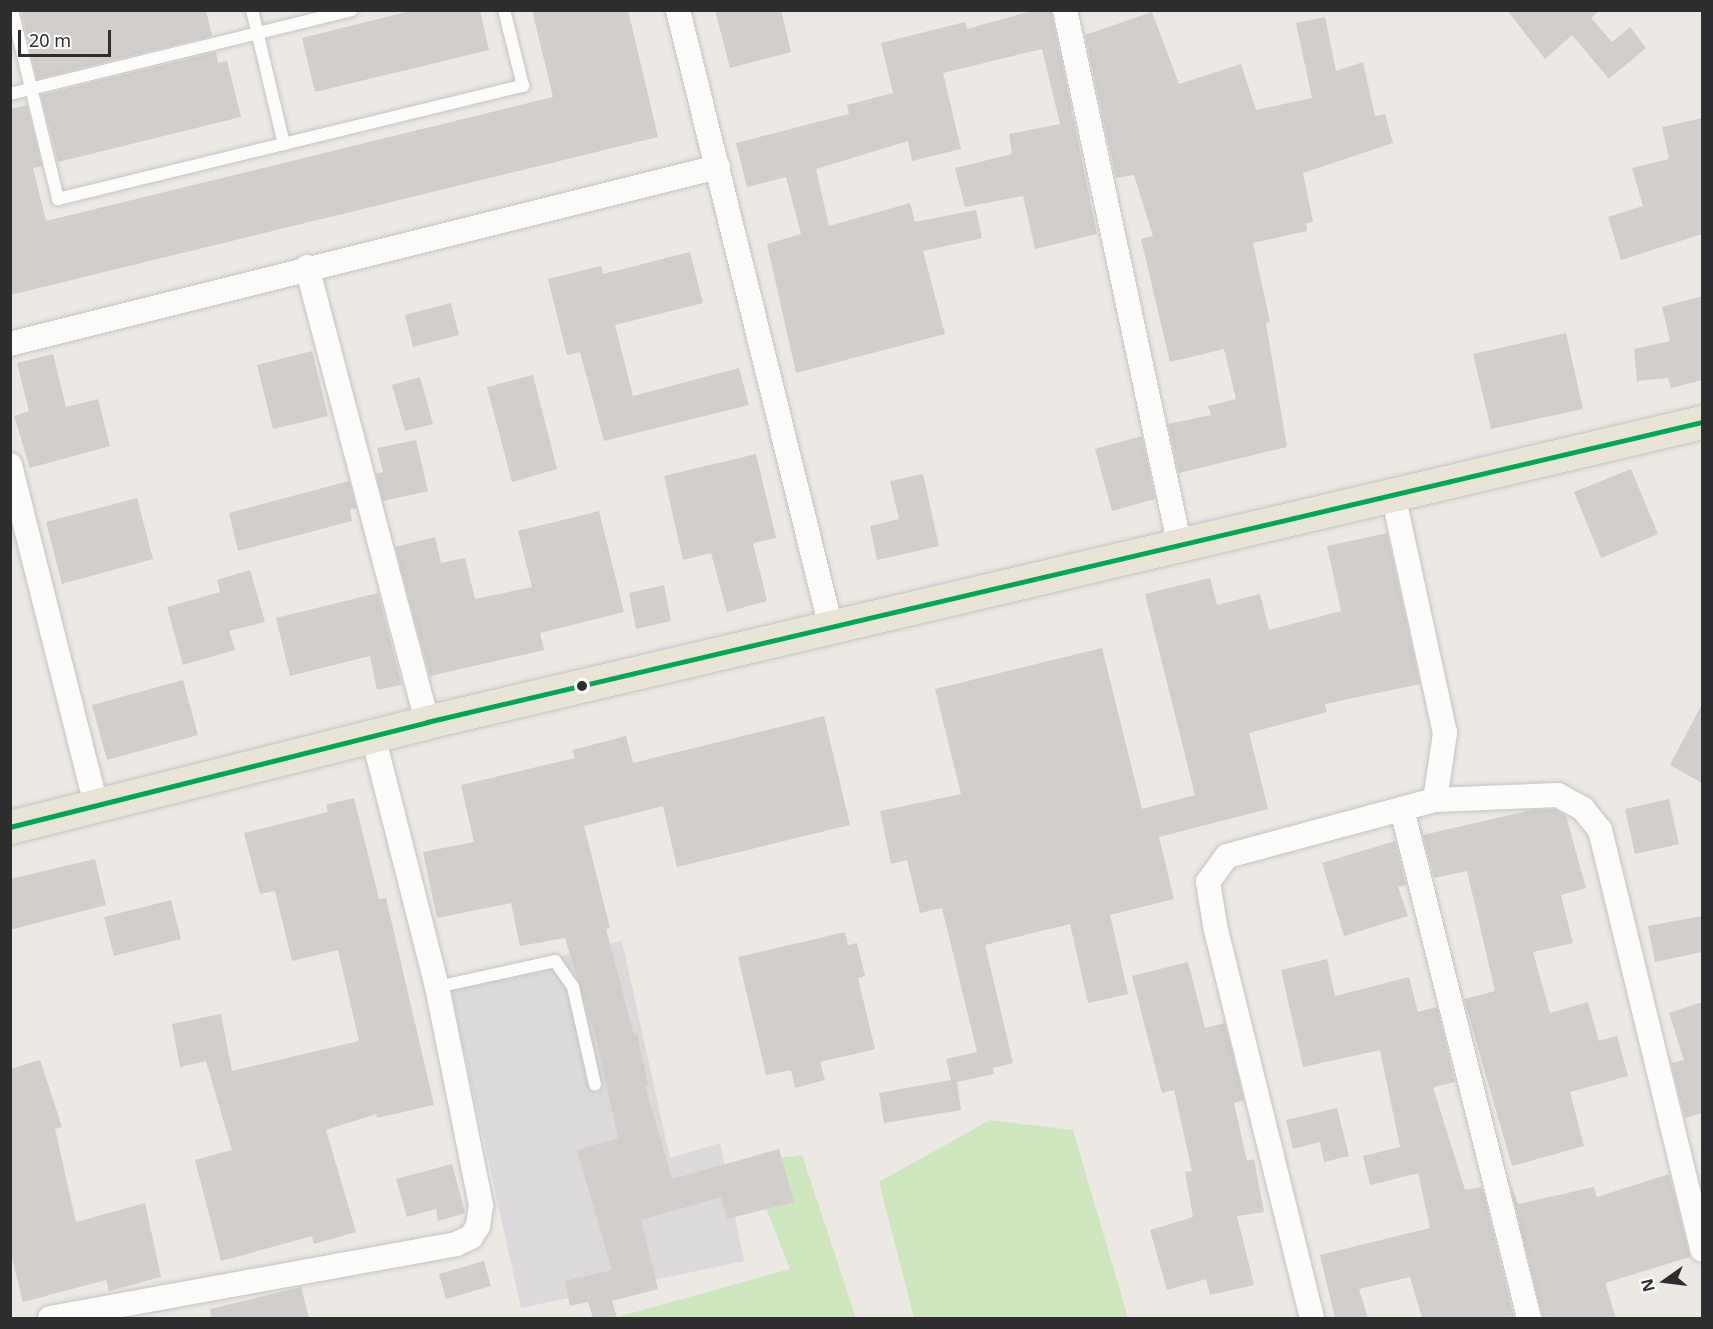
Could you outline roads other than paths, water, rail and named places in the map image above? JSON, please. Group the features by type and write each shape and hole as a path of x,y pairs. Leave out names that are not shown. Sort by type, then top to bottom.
{"main road":[{"path":"10,827 427,722 1180,547 1702,422"}],"street":[{"path":"678,10 831,628"},
{"path":"1065,10 1180,547"},
{"path":"10,344 307,267 718,167"},
{"path":"307,267 427,722"},
{"path":"10,465 96,805"},
{"path":"1393,495 1445,733 1436,800"},
{"path":"50,1318 438,1248 471,1237 478,1226 481,1205 437,987 374,736"},
{"path":"1312,1318 1215,925 1208,882 1227,856 1436,800 1558,795 1583,809 1599,830 1702,1250"},
{"path":"1402,809 1529,1318"}],"lane":[{"path":"12,10 58,199 523,86 504,10"},
{"path":"252,10 284,144"},
{"path":"10,94 352,10"},
{"path":"437,987 555,961 573,987 595,1085"}]}
